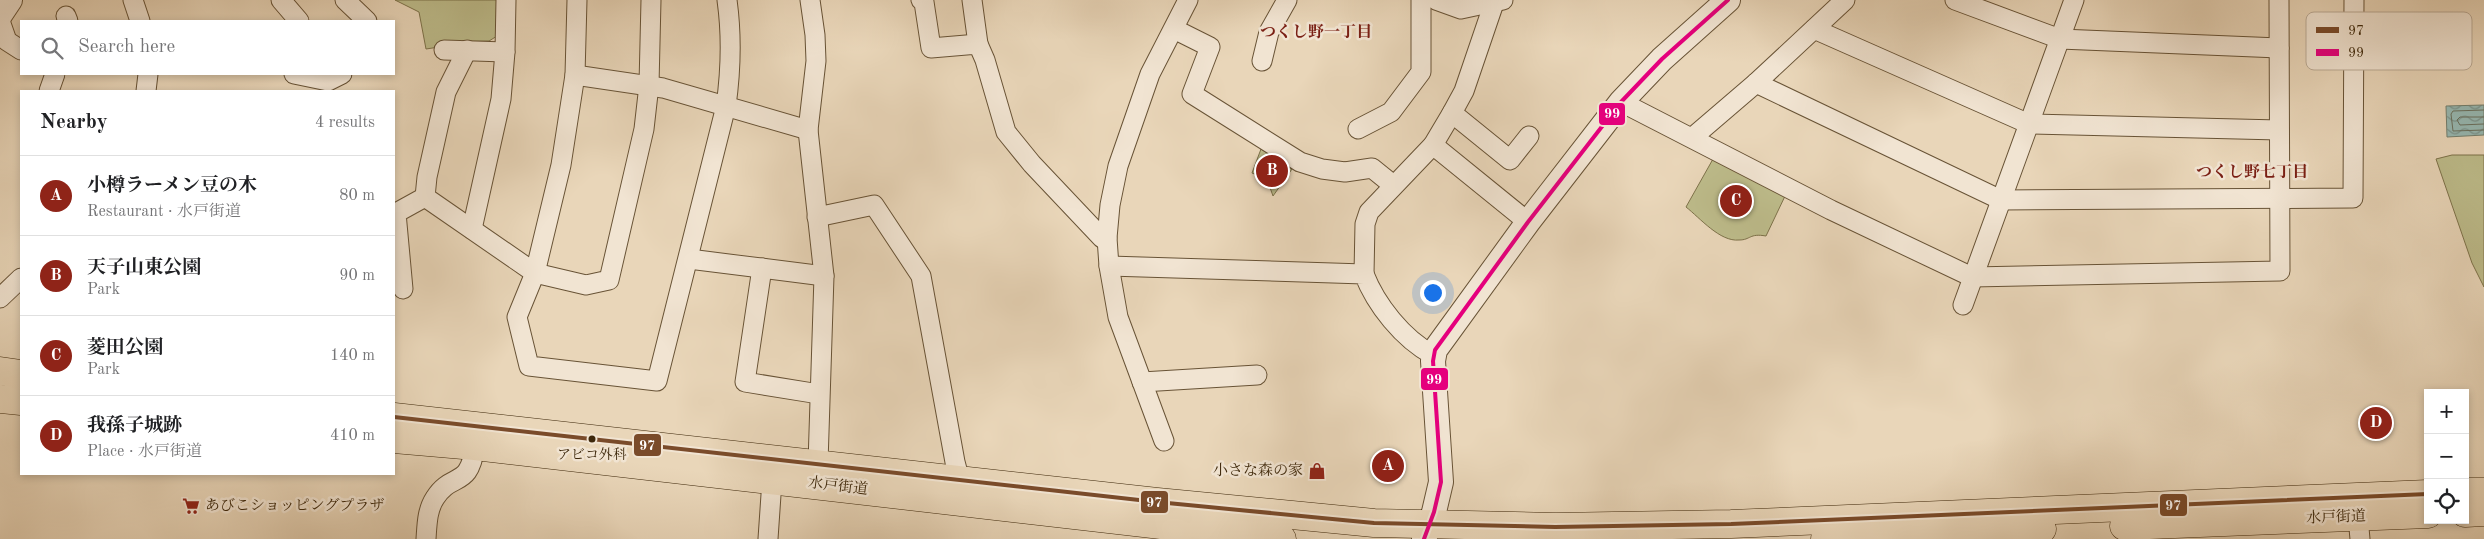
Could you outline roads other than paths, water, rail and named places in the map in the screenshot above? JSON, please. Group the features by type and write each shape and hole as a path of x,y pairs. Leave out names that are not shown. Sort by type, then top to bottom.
{"highway":[{"path":"0,371 20,374"},
{"path":"0,399 20,401"},
{"name":"水戸街道","path":"395,417 818,463 960,481 1365,522 1427,532 1555,527 1731,524 2358,518 2424,495"},
{"name":"水戸街道","path":"395,439 475,446 772,480 1210,534 1282,539"},
{"path":"2469,492 2484,492"},
{"path":"2469,512 2484,512"},
{"name":"水戸街道","path":"1825,539 2424,514"}],"street":[{"path":"0,15 10,0"},
{"path":"133,0 140,20"},
{"path":"281,0 298,20"},
{"path":"345,0 366,20"},
{"path":"472,229 501,99 505,52 506,0"},
{"path":"577,0 575,75 562,165 535,273 517,316 529,366 657,381 726,106 731,72 731,35 727,0"},
{"path":"426,197 535,273 586,285 609,280 644,129 648,85 651,0"},
{"path":"810,0 815,35 816,61 808,130 824,276 818,463"},
{"path":"921,0 924,2 931,48 978,44"},
{"path":"972,0 978,44 985,60 1006,132 1076,213 1102,238 1107,238"},
{"path":"1164,441 1118,317 1109,266 1107,238 1110,205 1118,166 1150,74 1188,0"},
{"path":"1262,61 1269,32 1287,0"},
{"path":"1358,130 1391,112 1420,72 1421,0"},
{"path":"1436,0 1461,9 1497,0"},
{"path":"1433,355 1423,350 1398,327 1370,291 1364,274 1366,224 1369,212 1432,145 1452,113 1467,83 1497,0"},
{"path":"1427,532 1440,482 1433,355 1528,222 1621,102 1662,59 1728,0"},
{"path":"1692,137 1756,83 1846,0"},
{"path":"1955,0 2060,39 2278,48"},
{"path":"1963,305 2074,0"},
{"path":"1621,102 1831,210 1972,277 2280,271 2278,199 2279,0"},
{"path":"0,21 7,41 20,49"},
{"path":"1174,29 1210,47 1192,94 1300,162 1322,169 1345,172 1372,168 1393,186"},
{"path":"1814,29 2029,124 2279,130"},
{"path":"444,50 505,52"},
{"path":"426,197 427,177 446,92 467,50"},
{"path":"1756,83 2001,200 2353,198 2354,70"},
{"path":"49,90 55,75"},
{"path":"146,90 148,75"},
{"path":"296,75 311,81 328,81 340,75"},
{"path":"575,75 648,85 808,130"},
{"path":"1452,113 1510,160 1528,143"},
{"path":"1432,145 1528,222"},
{"path":"403,289 396,213 426,197"},
{"path":"817,216 874,205 921,276 954,462 960,481"},
{"path":"689,259 824,276"},
{"path":"1109,266 1364,274"},
{"path":"762,268 745,382 819,394"},
{"path":"0,298 20,279"},
{"path":"1142,382 1257,375"},
{"path":"426,539 429,512 435,498 443,488 466,474 472,462 475,446"},
{"path":"768,539 772,480"}],"water":[{"path":"2484,105 2484,135 2447,137 2446,106"}],"place":[{"name":"天子山東公園","path":"1272,171"},
{"name":"菱田公園","path":"1736,201"},
{"name":"我孫子城跡","path":"2376,423"},
{"name":"アビコ外科","path":"592,439"},
{"name":"小樽ラーメン豆の木","path":"1388,466"},
{"name":"小さな森の家","path":"1317,471"},
{"name":"あびこショッピングプラザ","path":"191,506"}],"district":[{"name":"つくし野一丁目","path":"1316,33"},
{"name":"つくし野七丁目","path":"2252,173"}]}
